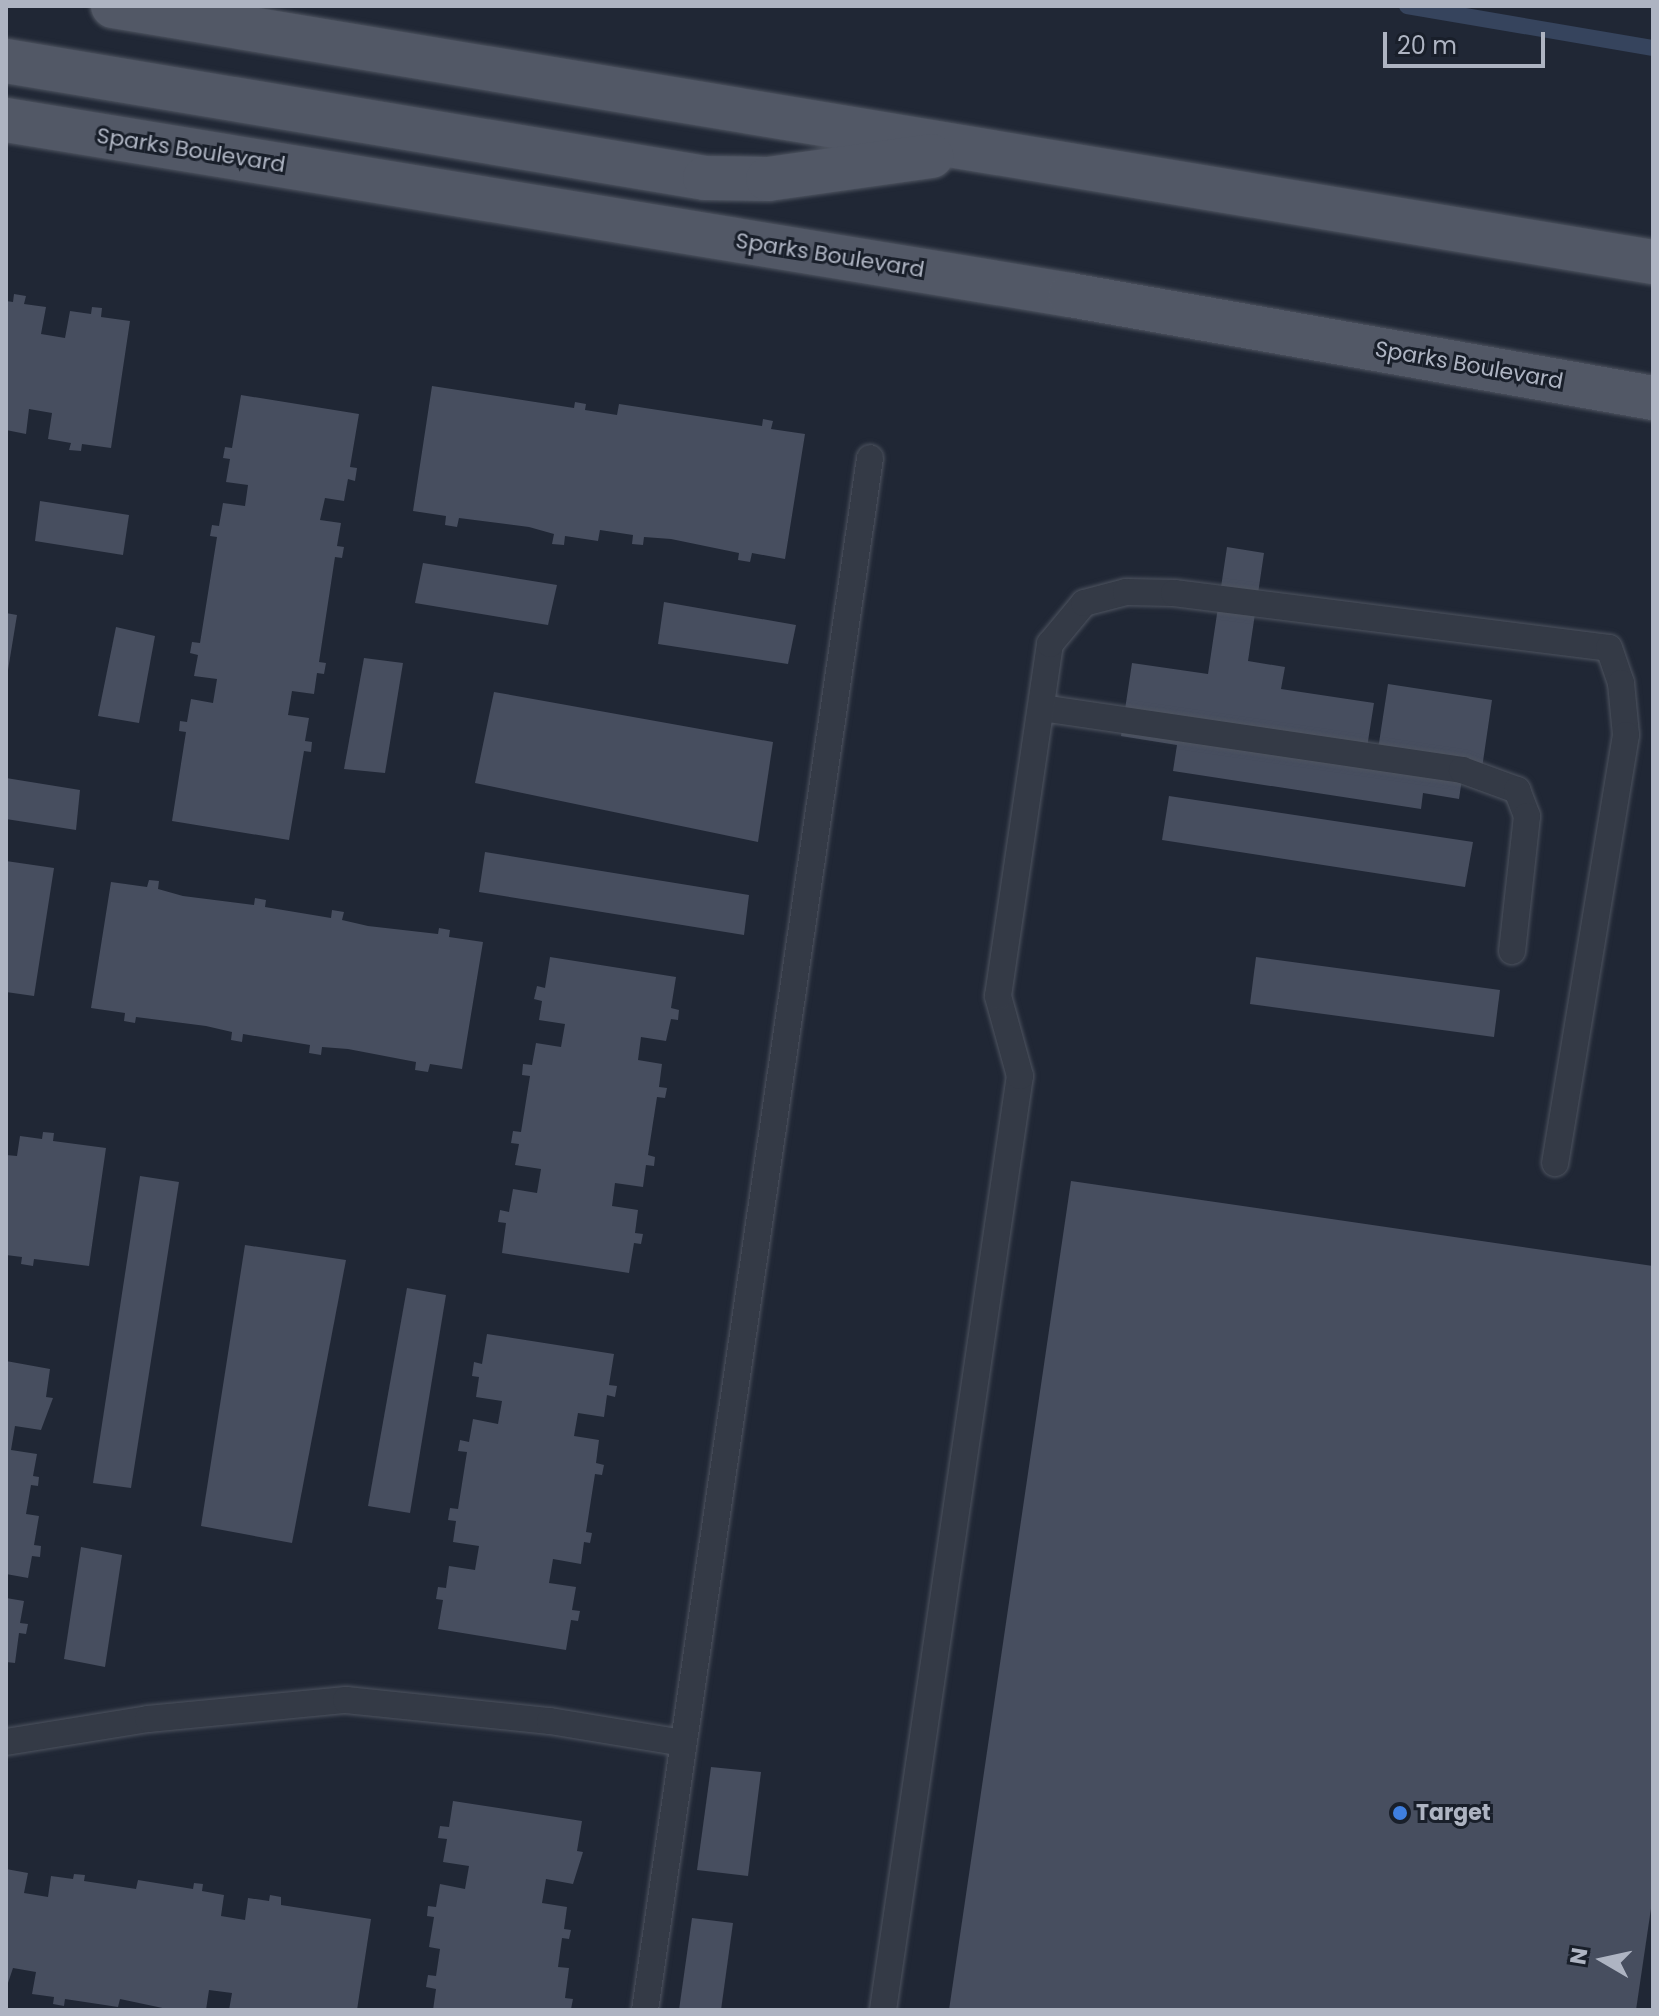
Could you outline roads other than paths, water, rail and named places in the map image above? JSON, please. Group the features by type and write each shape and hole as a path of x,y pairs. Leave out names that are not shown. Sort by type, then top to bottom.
{"main road":[{"path":"113,6 1653,262"},
{"path":"6,61 705,178 768,179 973,150"},
{"name":"Sparks Boulevard","path":"6,120 1070,295 1653,398"}],"lane":[{"path":"645,2010 870,458"},
{"path":"883,2010 1020,1076 998,996 1050,644 1084,603 1126,592 1174,593 1609,648 1621,683 1626,735 1555,1163"},
{"path":"1042,708 1462,770 1517,790 1527,816 1512,951"},
{"path":"6,1742 148,1719 346,1700 550,1721 683,1743"}],"waterway":[{"path":"1407,6 1653,48"}],"place":[{"name":"Target","path":"1400,1813"}]}
